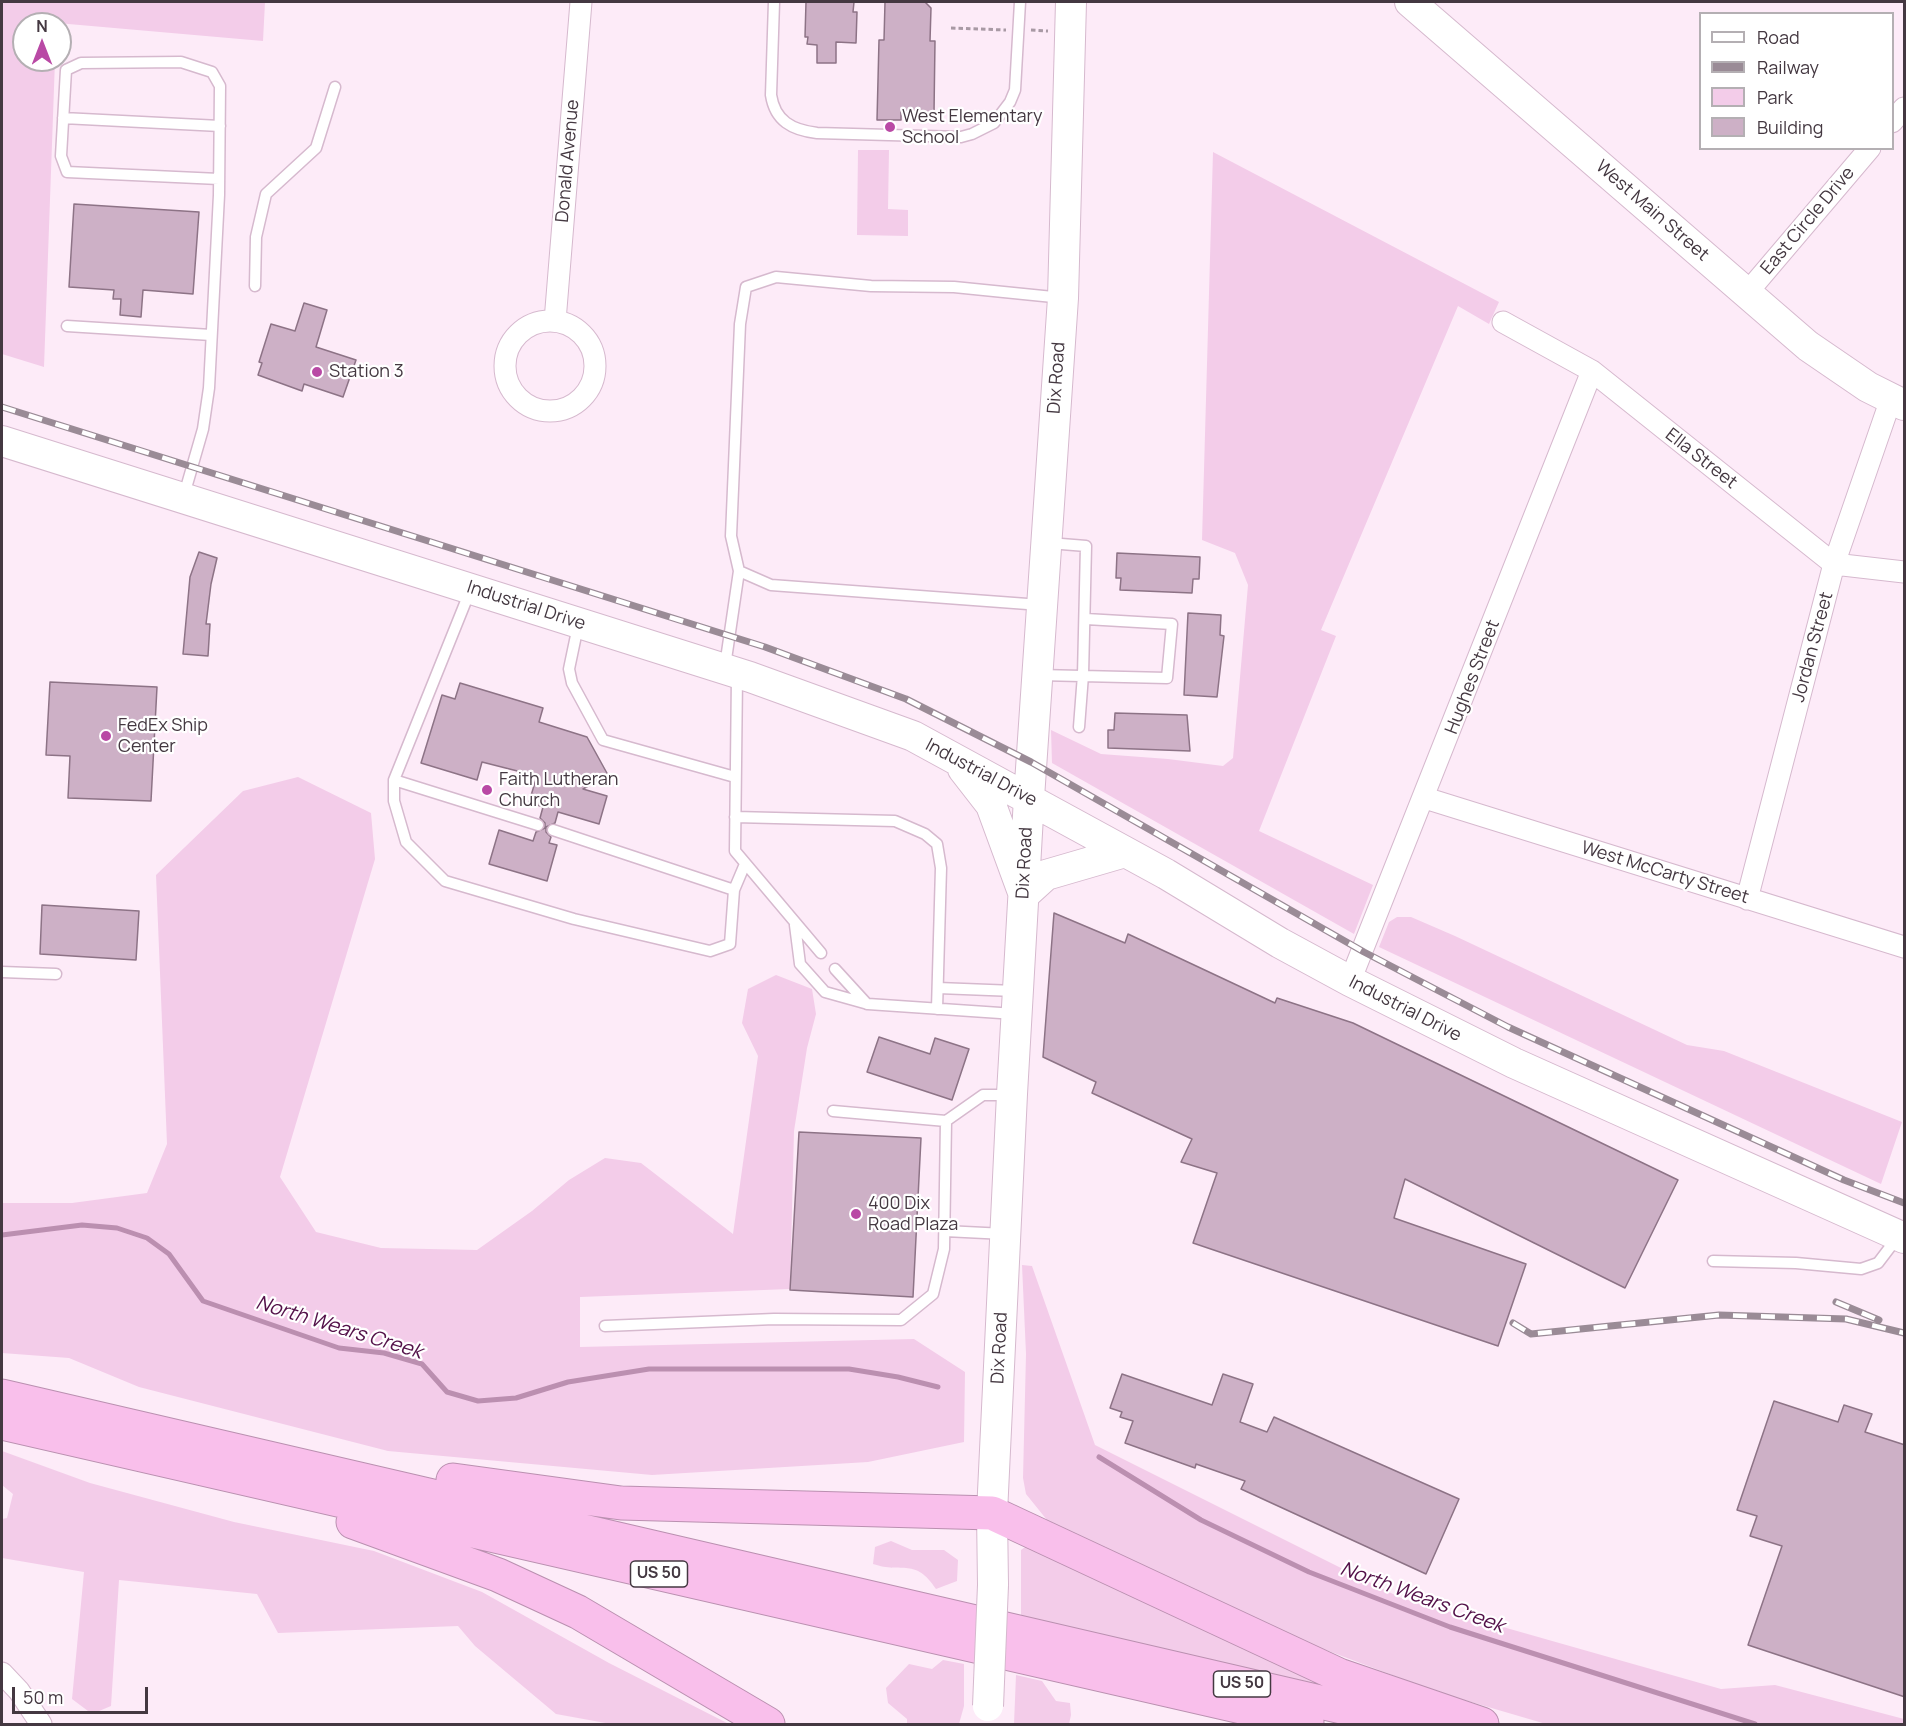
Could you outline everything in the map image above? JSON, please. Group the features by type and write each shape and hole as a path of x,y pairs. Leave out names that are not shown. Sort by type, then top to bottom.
{"highway":[{"name":"US 50","path":"2,1396 1414,1725"},
{"name":"US 50","path":"2,1423 1318,1725"},
{"path":"234,1449 621,1503 992,1513 1339,1675 1482,1725"},
{"path":"188,1464 508,1580 578,1612 768,1725"}],"main road":[{"name":"Dix Road","path":"987,1715 993,1585 992,1513 1012,1095 1029,798 1063,298 1071,2"},
{"name":"West Main Street","path":"1410,2 1808,346 1868,387 1898,402"},
{"name":"Industrial Drive","path":"2,441 731,671 913,736 1029,798 1350,981 1514,1063 1902,1237"},
{"path":"954,758 991,805 1024,895 1046,875 1125,852"}],"street":[{"name":"Donald Avenue","path":"555,321 580,2"},
{"path":"1894,121 1905,108"},
{"name":"East Circle Drive","path":"1746,294 1868,150"},
{"path":"555,321 569,325 581,333 590,344 595,371 584,397 566,408 545,411 525,404 510,389 505,375 504,361 508,347 516,335 528,326 555,321"},
{"name":"Ella Street","path":"1503,322 1592,371 1834,564"},
{"name":"Hughes Street","path":"1350,981 1425,798 1592,371"},
{"name":"Jordan Street","path":"1747,899 1834,564 1898,402"},
{"path":"1834,564 1905,572"},
{"name":"West McCarty Street","path":"1425,798 1905,947"},
{"path":"2,1673 19,1690 41,1725"}],"lane":[{"path":"774,2 772,104 781,121 789,126 817,133 948,137 972,134 984,129 1002,113 1015,90 1020,2"},
{"path":"183,498 204,429 209,388 219,179 220,86 212,72 181,62 81,63 66,70 61,156 67,172 219,179"},
{"path":"255,286 256,237 267,194 316,148 335,87"},
{"path":"63,118 220,126"},
{"path":"821,953 735,851 731,671 739,571 731,536 740,324 746,287 776,277 871,286 954,288 1063,298"},
{"path":"67,326 211,335"},
{"path":"1046,543 1086,546 1086,619 1079,727"},
{"path":"739,571 771,585 1042,605"},
{"path":"471,588 394,780 394,801 406,842 445,881 574,919 710,951 730,944 734,890 746,864"},
{"path":"1038,675 1167,678 1172,624 1086,619"},
{"path":"579,623 568,669 572,683 603,740 735,777"},
{"path":"394,780 538,825"},
{"path":"735,817 895,821 925,834 937,844 941,868 937,1009"},
{"path":"553,830 734,890"},
{"path":"795,924 800,964 825,992 868,1004 937,1009 1017,1002"},
{"path":"835,969 868,1004"},
{"path":"2,972 56,974"},
{"path":"938,988 1017,1002"},
{"path":"833,1111 946,1121 983,1095 1012,1095"},
{"path":"604,1326 774,1319 901,1320 933,1294 944,1249 946,1121"},
{"path":"945,1232 1006,1234"},
{"path":"1713,1261 1796,1263 1861,1269 1878,1263 1902,1237"}],"path":[{"path":"951,28 1048,31"}],"green space":[{"path":"2,2 265,2 263,41 72,24 72,12 12,12 12,72 55,72 44,367 2,354"},
{"path":"858,150 889,150 888,209 908,210 908,236 857,235"},
{"path":"1213,152 1499,302 1489,324 1458,306 1321,630 1336,636 1259,831 1373,885 1354,934 1052,763 1051,730 1101,754 1223,766 1233,758 1248,585 1235,553 1202,540"},
{"path":"298,777 371,813 375,859 280,1177 316,1232 381,1248 477,1250 532,1211 569,1180 605,1158 641,1163 733,1234 758,1056 742,1023 748,989 776,975 812,989 816,1014 807,1048 794,1131 790,1289 580,1297 580,1347 914,1339 965,1372 964,1442 868,1462 652,1475 388,1451 139,1387 69,1358 2,1353 2,1203 72,1203 147,1193 167,1144 156,875 243,791"},
{"path":"1397,917 1411,917 1455,936 1687,1045 1724,1051 1902,1122 1881,1184 1379,947 1389,922"},
{"path":"1022,1265 1032,1266 1095,1445 1401,1598 1721,1689 1775,1685 1904,1719 1904,1724 1546,1724 1437,1692 1265,1627 1047,1520 1026,1494 1023,1478 1026,1354"},
{"path":"2,1451 90,1483 234,1522 374,1551 482,1592 609,1663 729,1724 611,1724 556,1714 475,1646 458,1626 278,1633 257,1594 119,1580 111,1706 92,1714 72,1699 84,1572 2,1558 2,1519 7,1518 13,1494 2,1485"},
{"path":"891,1541 912,1550 944,1550 958,1560 957,1581 936,1589 922,1573 915,1570 873,1564 875,1547"},
{"path":"1028,1545 1401,1704 1021,1618 1021,1550"},
{"path":"943,1660 964,1664 964,1706 959,1724 907,1724 907,1719 888,1703 886,1688 909,1664 932,1669"},
{"path":"1016,1675 1042,1681 1056,1701 1070,1703 1069,1724 1014,1724"}],"building":[{"path":"806,2 854,2 853,12 857,12 856,43 836,42 836,63 817,63 817,45 807,44 808,37 805,37"},
{"path":"885,2 925,2 931,8 930,41 935,41 934,113 901,112 901,120 877,120 879,40 884,40"},
{"path":"74,204 199,212 193,294 143,290 141,317 120,315 121,299 113,299 114,290 69,287"},
{"path":"304,303 327,310 316,347 356,360 343,397 304,384 302,391 258,375 262,363 259,362 271,324 295,331"},
{"path":"199,552 217,558 206,624 210,624 208,656 183,654 190,577"},
{"path":"1117,553 1200,557 1199,579 1193,579 1192,593 1120,590 1121,578 1116,578"},
{"path":"1188,613 1221,615 1220,635 1224,636 1217,697 1184,695"},
{"path":"50,682 157,687 151,801 68,798 70,756 46,755"},
{"path":"460,683 543,708 539,722 587,737 608,775 583,789 607,796 599,824 558,812 555,823 546,827 546,832 551,837 549,843 557,845 547,881 489,864 499,830 533,841 536,832 545,828 545,823 540,818 543,807 529,802 537,776 482,762 477,780 421,763 442,695 455,699"},
{"path":"1115,713 1187,715 1190,751 1108,748 1108,730 1114,730"},
{"path":"42,905 139,911 136,960 40,954"},
{"path":"1054,913 1125,943 1128,934 1275,1003 1277,998 1353,1023 1678,1180 1625,1288 1405,1179 1394,1218 1526,1264 1498,1346 1193,1243 1217,1173 1181,1162 1192,1139 1092,1093 1096,1082 1043,1057"},
{"path":"879,1037 930,1054 935,1038 969,1049 952,1100 867,1072"},
{"name":"400 Dix Road Plaza","path":"799,1132 921,1138 913,1297 790,1290"},
{"path":"1122,1374 1212,1405 1223,1374 1253,1384 1240,1422 1267,1432 1274,1417 1459,1499 1426,1574 1241,1489 1245,1481 1196,1464 1195,1468 1125,1443 1133,1421 1120,1417 1122,1412 1110,1408"},
{"path":"1774,1401 1838,1422 1844,1405 1872,1414 1865,1432 1905,1445 1905,1697 1748,1645 1782,1546 1750,1536 1757,1516 1737,1510"}],"waterway":[{"name":"North Wears Creek","path":"2,1235 82,1225 117,1228 147,1238 169,1254 203,1301 339,1348 384,1353 422,1364 447,1392 478,1401 516,1398 568,1382 649,1369 849,1369 898,1377 938,1387"},
{"name":"North Wears Creek","path":"1099,1457 1201,1520 1309,1572 1450,1627 1755,1724"}],"railway":[{"path":"2,407 765,647 906,699 1031,762 1364,952 1508,1027 1844,1180 1904,1203"},
{"path":"1836,1302 1879,1320"},
{"path":"1513,1323 1531,1334 1719,1315 1846,1319 1904,1333"}],"place":[{"name":"West Elementary School","path":"890,127"},
{"name":"Station 3","path":"317,372"},
{"name":"FedEx Ship Center","path":"106,736"},
{"name":"Faith Lutheran Church","path":"487,790"},
{"name":"400 Dix Road Plaza","path":"856,1214"}]}
